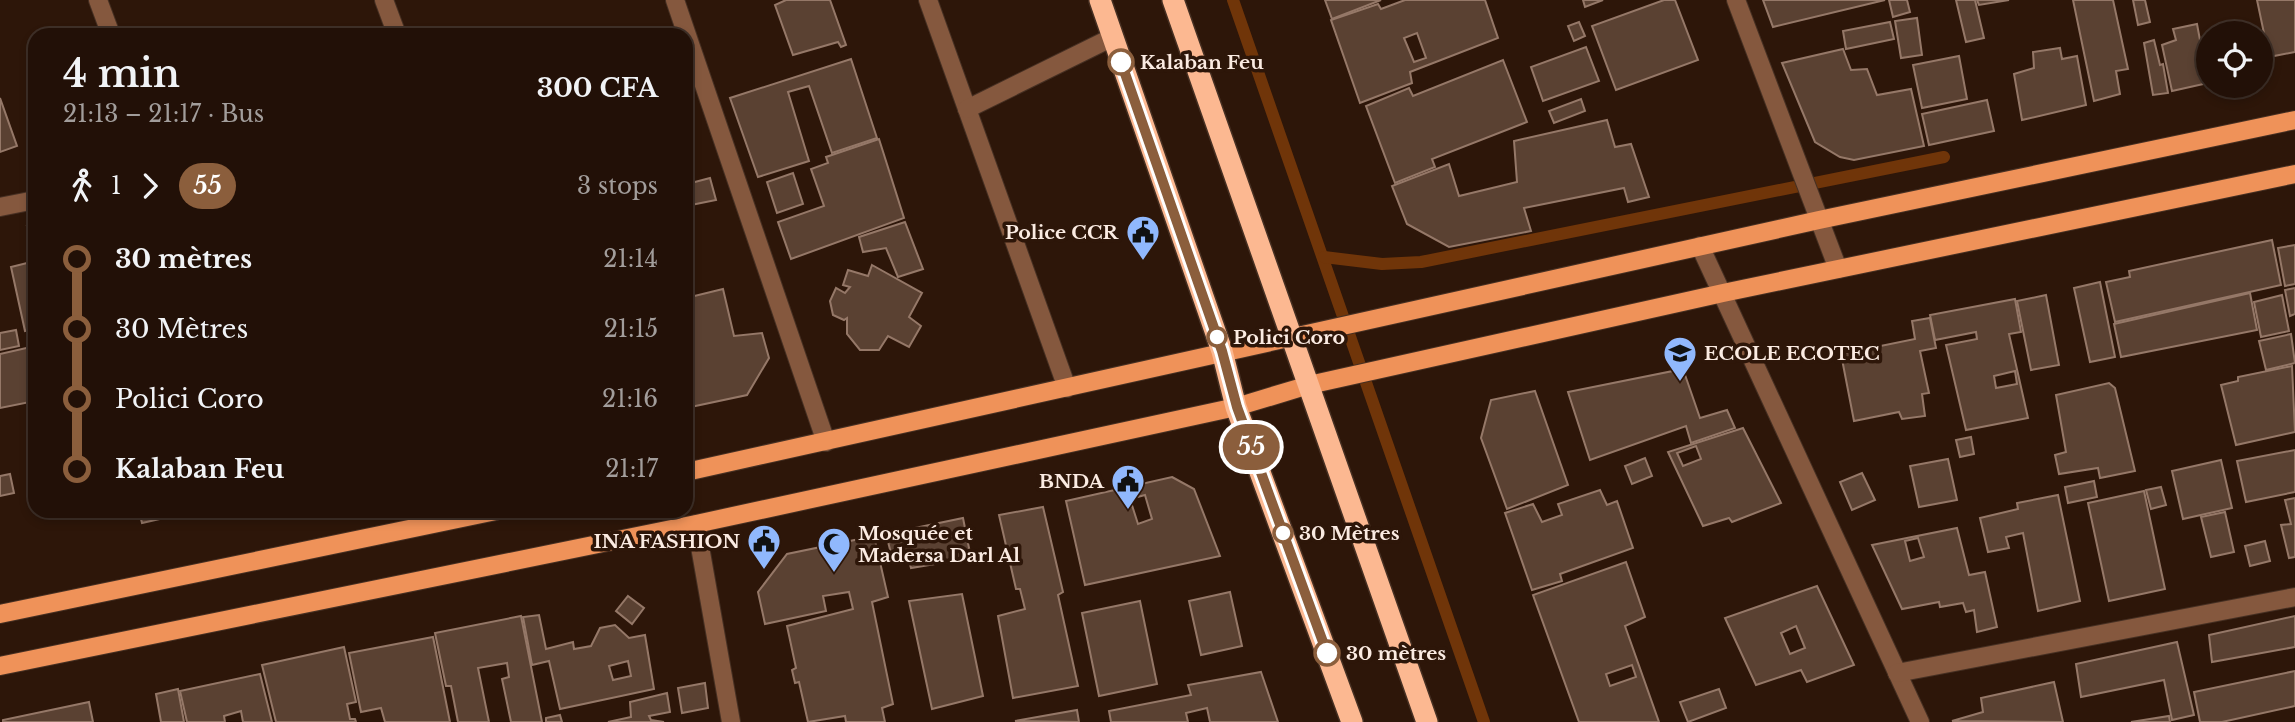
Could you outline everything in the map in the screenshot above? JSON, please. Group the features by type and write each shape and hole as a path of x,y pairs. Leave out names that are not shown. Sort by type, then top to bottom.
{"highway":[{"path":"1100,0 1222,351 1237,407 1352,722"},
{"path":"1173,0 1427,722"}],"main road":[{"path":"693,470 1819,220 2295,120"},
{"path":"0,666 696,524 1237,407 1309,385 1723,293 2295,174"},
{"path":"0,614 462,518"}],"street":[{"path":"98,0 108,28"},
{"path":"384,0 394,28"},
{"path":"675,0 682,28"},
{"path":"928,0 1067,388"},
{"path":"1736,0 1838,269"},
{"path":"967,109 1113,37"},
{"path":"693,67 826,442"},
{"path":"0,207 28,201"},
{"path":"1700,246 1920,722"},
{"path":"696,524 731,722"},
{"path":"1897,673 2295,597"}],"building":[{"path":"786,0 830,0 846,45 841,47 838,42 793,55 775,5"},
{"path":"1325,0 1381,0 1332,19"},
{"path":"1405,0 1485,0 1498,38 1410,72 1412,83 1360,103 1331,20 1378,4 1381,9","holes":["1417,33 1426,58 1414,62 1404,38"]},
{"path":"1583,0 1603,0 1585,7"},
{"path":"1664,0 1675,0 1698,60 1616,90 1592,26"},
{"path":"1763,0 1885,0 1773,27"},
{"path":"1889,0 1907,0 1910,12 1893,17"},
{"path":"1956,0 1975,0 1984,38 1966,42"},
{"path":"1977,0 2009,0 1979,5"},
{"path":"2073,0 2113,0 2128,69 2116,71 2120,94 2094,101"},
{"path":"2133,0 2145,0 2150,22 2138,25"},
{"path":"2257,0 2295,0 2295,52 2273,56 2273,21 2261,21"},
{"path":"1917,18 1922,55 1901,58 1895,21"},
{"path":"1579,22 1585,36 1574,41 1568,26"},
{"path":"1890,22 1894,39 1846,49 1843,31"},
{"path":"2196,24 2196,86 2172,91 2162,45 2176,40 2173,29"},
{"path":"2154,40 2160,65 2163,64 2168,93 2153,95 2144,43"},
{"path":"1586,47 1599,81 1543,101 1531,67"},
{"path":"2060,48 2062,59 2077,56 2086,105 2022,120 2014,74 2034,68 2033,52"},
{"path":"1843,49 1851,70 1867,69 1877,95 1911,89 1924,146 1854,160 1840,157 1815,142 1782,63"},
{"path":"1959,56 1967,99 1922,108 1913,65"},
{"path":"851,59 877,138 832,153 809,86 788,92 809,161 758,177 730,98"},
{"path":"1503,60 1527,122 1432,159 1435,167 1395,183 1366,106 1409,88 1413,96"},
{"path":"0,98 17,146 0,152"},
{"path":"1581,99 1585,111 1554,123 1549,111"},
{"path":"1987,100 1994,131 1929,145 1922,114"},
{"path":"1607,120 1615,147 1631,144 1649,197 1628,202 1624,188 1524,208 1531,231 1449,247 1407,224 1392,186 1449,164 1459,196 1517,182 1514,141"},
{"path":"879,139 904,218 791,259 778,222 824,206 811,169 828,163 826,157"},
{"path":"793,173 803,204 777,213 767,182"},
{"path":"710,178 716,200 693,205 693,182"},
{"path":"905,222 923,269 898,277 886,248 863,252 859,237"},
{"path":"2272,240 2281,285 2115,322 2106,282 2130,277 2129,271"},
{"path":"2295,245 2295,284 2285,286 2278,248"},
{"path":"28,263 28,330 25,331 11,267"},
{"path":"872,265 922,293 909,317 921,326 909,347 888,336 879,350 860,350 847,334 847,318 844,320 833,315 830,301 836,288 845,293 850,287 843,285 848,270 868,276"},
{"path":"2100,282 2115,357 2090,362 2074,288"},
{"path":"2295,288 2295,314 2290,316 2285,290"},
{"path":"723,289 734,336 762,333 769,358 747,395 693,407 693,296"},
{"path":"2250,293 2257,330 2121,357 2114,324"},
{"path":"2046,295 2059,365 2031,370 2017,301"},
{"path":"2282,295 2289,331 2261,337 2254,302"},
{"path":"2015,299 2021,332 2009,334 2028,418 1966,430 1946,345 1977,339 1976,332 1935,340 1930,315","holes":["2015,371 2017,384 1996,388 1994,376"]},
{"path":"1930,318 1936,348 1920,351 1929,393 1922,394 1925,416 1902,419 1899,412 1854,421 1841,354 1915,339 1912,321"},
{"path":"16,330 19,346 0,350 0,333"},
{"path":"2291,334 2295,363 2266,370 2259,341"},
{"path":"28,348 28,402 0,408 0,354"},
{"path":"2292,366 2295,432 2236,445 2221,385 2238,381 2238,377"},
{"path":"1683,369 1700,418 1727,410 1735,428 1691,443 1686,426 1590,460 1568,392"},
{"path":"2109,383 2115,388 2135,471 2100,478 2098,468 2059,474 2055,455 2066,452 2056,395"},
{"path":"1535,391 1568,485 1507,509 1481,438 1491,400"},
{"path":"1743,428 1781,503 1732,522 1729,518 1703,526 1668,452","holes":["1696,446 1701,459 1683,466 1677,453"]},
{"path":"1971,437 1974,454 1960,457 1956,440"},
{"path":"2295,450 2295,492 2246,502 2237,461"},
{"path":"1645,458 1652,476 1632,484 1625,466"},
{"path":"1948,459 1957,500 1919,507 1910,466"},
{"path":"2221,460 2232,508 2183,519 2172,471"},
{"path":"1862,473 1875,500 1852,510 1840,482"},
{"path":"10,474 14,493 0,496 0,476"},
{"path":"1172,477 1194,489 1220,556 1085,585 1066,501","holes":["1145,495 1152,519 1138,524 1130,499"]},
{"path":"2094,481 2097,497 2068,503 2065,487"},
{"path":"2161,487 2166,505 2151,509 2146,490"},
{"path":"1600,490 1607,505 1617,501 1633,548 1560,574 1562,581 1532,590 1505,513 1533,504 1542,522 1562,515 1558,504"},
{"path":"2144,491 2165,589 2109,601 2088,503"},
{"path":"2058,495 2080,601 2038,611 2023,533 2006,537 2009,548 1988,552 1980,518 2018,509 2017,503"},
{"path":"2295,498 2295,557 2289,558 2281,525 2291,524 2285,500"},
{"path":"1043,507 1063,592 1058,595 1078,686 1013,698 998,616 1025,609 1020,589 1016,589 999,515"},
{"path":"2225,512 2234,552 2211,557 2201,517"},
{"path":"141,518 164,518 142,523"},
{"path":"963,518 971,558 911,568 908,557 893,561 886,534"},
{"path":"1957,528 1969,575 1985,572 1997,627 1977,632 1974,610 1966,612 1963,603 1940,607 1939,602 1902,609 1872,545","holes":["1918,538 1924,557 1910,561 1905,541"]},
{"path":"874,536 888,597 872,602 893,704 882,708 885,722 846,722 845,716 808,722 799,682 795,683 792,670 796,668 787,626 853,609 849,592 823,596 826,611 765,624 758,592 787,554"},
{"path":"2265,541 2270,561 2250,566 2245,546"},
{"path":"1626,562 1645,617 1625,626 1659,722 1579,722 1533,595","holes":["1632,665 1636,677 1610,686 1606,674"]},
{"path":"1817,586 1854,665 1807,682 1801,670 1756,685 1725,618","holes":["1796,626 1805,648 1790,654 1781,633"]},
{"path":"1230,592 1242,646 1201,655 1189,601"},
{"path":"962,594 983,696 932,709 909,601"},
{"path":"628,596 644,608 632,624 616,611"},
{"path":"1140,601 1157,684 1099,696 1082,613"},
{"path":"539,615 546,649 573,642 574,649 591,646 600,628 615,625 629,638 645,635 654,689 560,709 549,661 532,665 523,617","holes":["628,661 631,676 613,680 609,666"]},
{"path":"521,616 542,722 511,722 502,679 509,677 507,663 478,668 489,722 458,722 451,686 446,686 435,633"},
{"path":"2295,616 2295,647 2212,662 2209,635"},
{"path":"433,637 450,722 385,722 381,708 361,712 349,653"},
{"path":"2177,642 2194,715 2172,720 2164,680 2081,697 2076,664"},
{"path":"344,647 356,702 347,704 350,719 355,719 356,722 276,722 262,665"},
{"path":"2295,671 2295,706 2222,722 2200,722 2194,692"},
{"path":"1261,672 1278,722 1210,722 1207,708 1186,713 1188,722 1111,722 1109,711 1191,695 1188,685"},
{"path":"260,674 272,722 243,722 241,711 224,716 225,722 187,722 180,691"},
{"path":"2054,682 2063,722 1952,721 1983,712 1981,698"},
{"path":"705,683 708,708 682,713 678,688"},
{"path":"178,689 184,722 161,722 156,694"},
{"path":"1719,689 1726,708 1688,722 1680,702"},
{"path":"667,693 670,712 649,716 651,720 664,722 608,722 631,717 630,702"},
{"path":"89,702 93,722 3,722 3,720"},
{"path":"1077,710 1079,722 1015,721"},
{"path":"560,715 562,722 546,722 546,718"},
{"path":"2169,716 2170,722 2131,722"}],"waterway":[{"path":"1233,0 1484,722"},
{"path":"1324,257 1382,264 1421,262 1944,157"}],"bus line":[{"name":"55","path":"1121,62 1222,351 1237,407 1327,653"}],"place":[{"name":"Kalaban Feu","path":"1121,62"},
{"name":"Police CCR","path":"1143,262"},
{"name":"Polici Coro","path":"1217,337"},
{"name":"ECOLE ECOTEC","path":"1680,383"},
{"name":"BNDA","path":"1128,511"},
{"name":"30 Mètres","path":"1283,533"},
{"name":"INA FASHION","path":"764,571"},
{"name":"Mosquée et Madersa Darl Al","path":"834,574"},
{"name":"30 mètres","path":"1327,653"}]}
